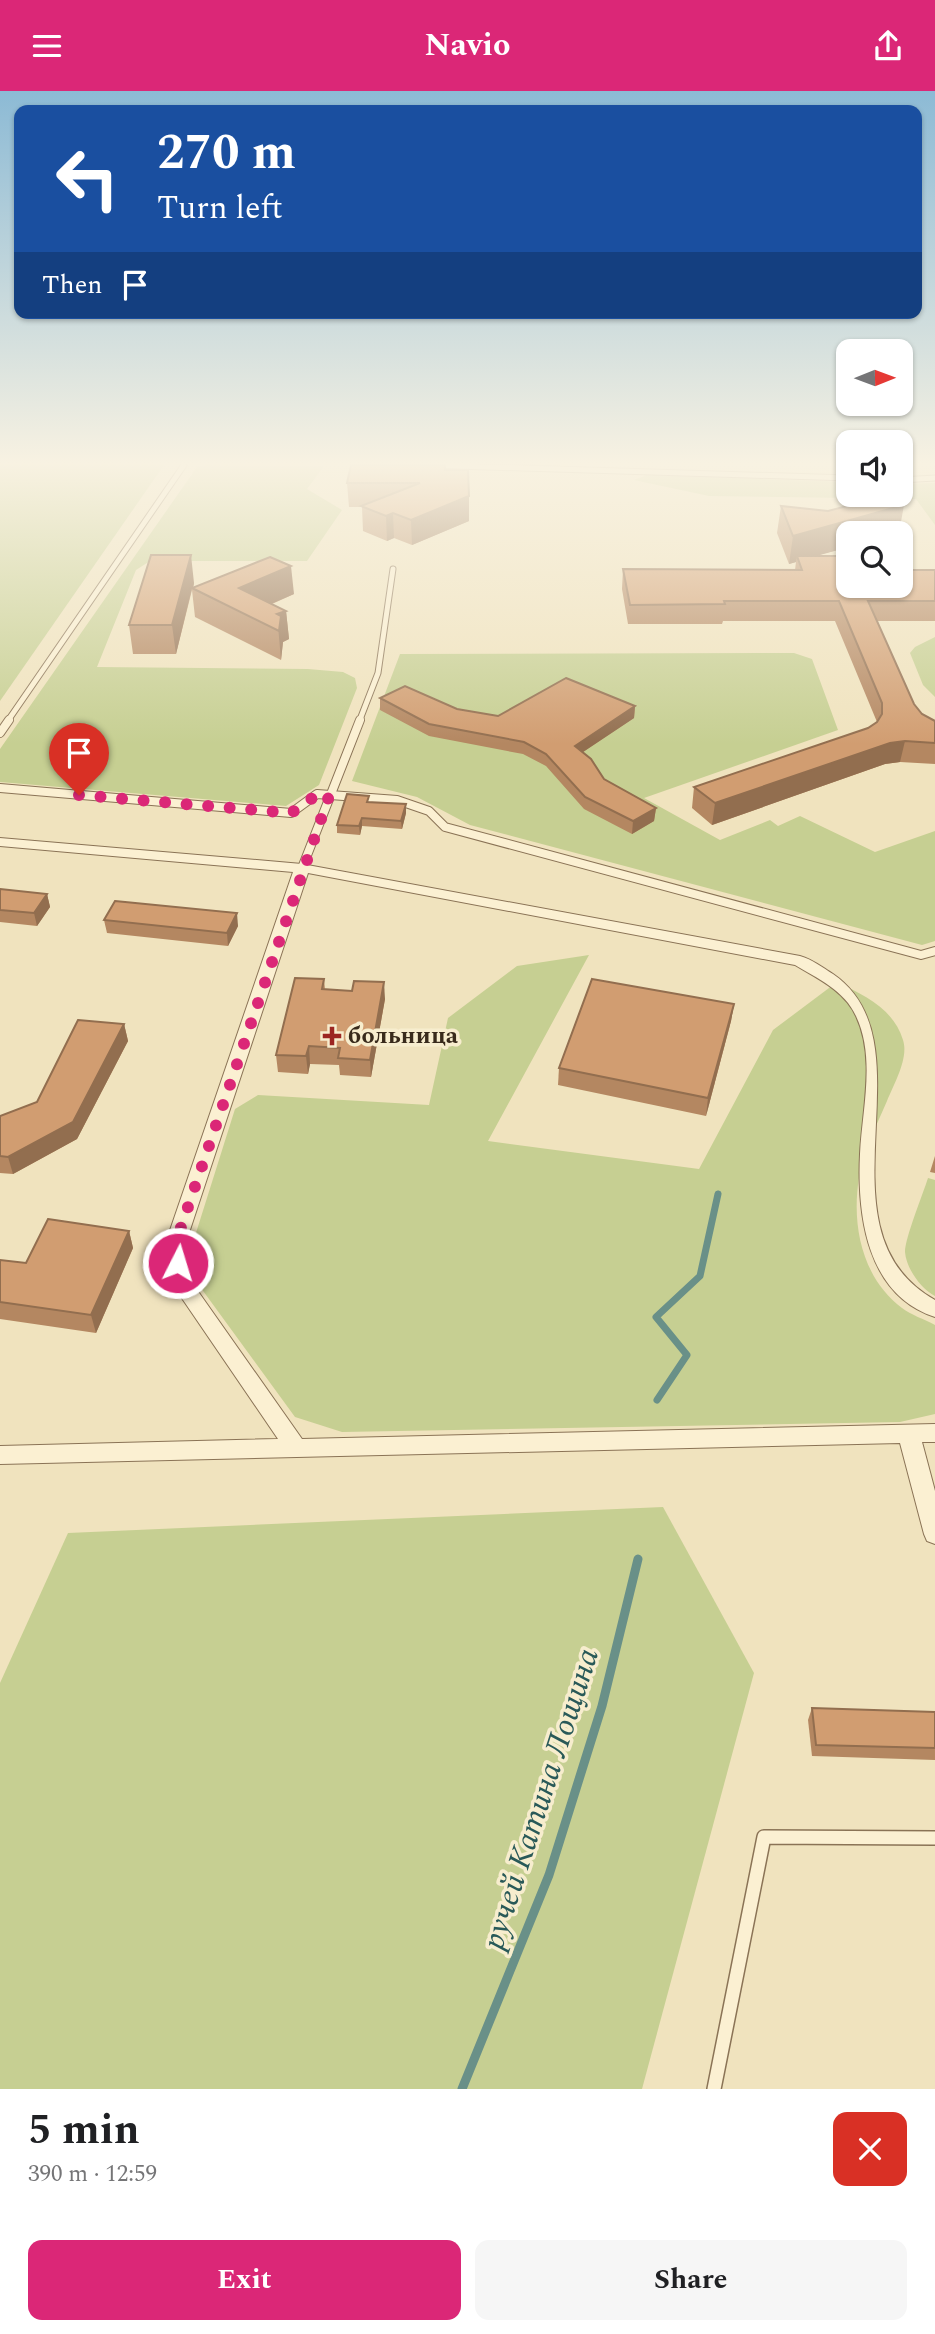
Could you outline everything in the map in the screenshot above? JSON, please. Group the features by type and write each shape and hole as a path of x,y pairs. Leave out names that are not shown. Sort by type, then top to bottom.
{"street":[{"path":"0,842 302,868 800,961 856,978"},
{"path":"295,1446 186,1289 178,1263 177,1239 302,868"},
{"path":"889,1135 872,1196 873,1228 882,1259 897,1284 920,1303 935,1310"},
{"path":"0,1455 935,1433"},
{"path":"909,1434 935,1534"}],"lane":[{"path":"0,733 120,558"},
{"path":"302,868 378,673 393,569"},
{"path":"0,788 291,813 317,795 397,800 429,811 445,827 921,955 935,951"},
{"path":"714,2089 764,1837 935,1838"}],"green space":[{"path":"0,558 99,558 0,701"},
{"path":"133,558 309,558 307,561 150,561 136,570 97,667 308,669 343,672 355,678 357,688 319,785 286,806 0,782 0,749"},
{"path":"935,637 935,697 923,685 910,653 915,647"},
{"path":"794,653 812,659 838,730 644,798 720,840 770,820 778,826 800,816 875,852 935,831 935,941 922,945 470,825 417,797 352,781 400,654"},
{"path":"589,955 488,1141 699,1169 773,1030 837,982 877,1004 892,1019 903,1040 904,1055 860,1171 857,1192 859,1235 874,1276 886,1293 902,1308 935,1325 935,1414 900,1422 342,1432 295,1417 198,1284 195,1236 235,1109 258,1095 429,1105 448,1018 517,966"},
{"path":"928,1178 935,1180 935,1296 915,1277 905,1252"},
{"path":"663,1507 754,1673 642,2089 0,2089 0,1683 68,1533"}],"building":[{"path":"150,558 190,558 172,625 129,625"},
{"path":"267,558 291,566 239,588 286,611 277,614 281,616 279,631 192,588"},
{"path":"798,558 836,558 836,598 913,598 913,570 935,570 935,601 868,601 914,704 922,714 935,721 935,743 890,743 715,803 694,787 868,728 877,722 882,714 882,703 839,601 724,601 725,604 630,605 623,569 802,570"},
{"path":"566,678 635,706 575,746 591,759 604,779 656,808 633,821 585,797 546,754 524,742 429,724 380,698 405,686 457,709 498,716"},
{"path":"347,794 369,796 367,802 406,804 401,821 362,818 359,826 337,825"},
{"path":"0,889 47,894 34,913 0,910"},
{"path":"115,901 237,913 227,933 104,920"},
{"name":"больница","path":"295,978 324,979 322,989 352,991 354,981 384,982 370,1060 338,1058 340,1048 309,1046 306,1056 276,1055"},
{"path":"592,979 734,1004 708,1098 559,1068"},
{"path":"78,1020 124,1024 73,1122 8,1157 0,1156 0,1116 37,1102"},
{"path":"48,1219 129,1231 91,1315 0,1302 0,1260 26,1263"},
{"path":"812,1708 935,1712 935,1748 816,1745"}],"waterway":[{"name":"ручей Катина Лощина","path":"657,1400 687,1355 656,1317 700,1276 718,1194"},
{"name":"ручей Катина Лощина","path":"462,2089 549,1875 602,1706 638,1559"}],"place":[{"name":"больница","path":"332,1036"}],"route":[{"path":"79,795 291,813 317,795 329,796 302,868 177,1239 178,1263"}]}
